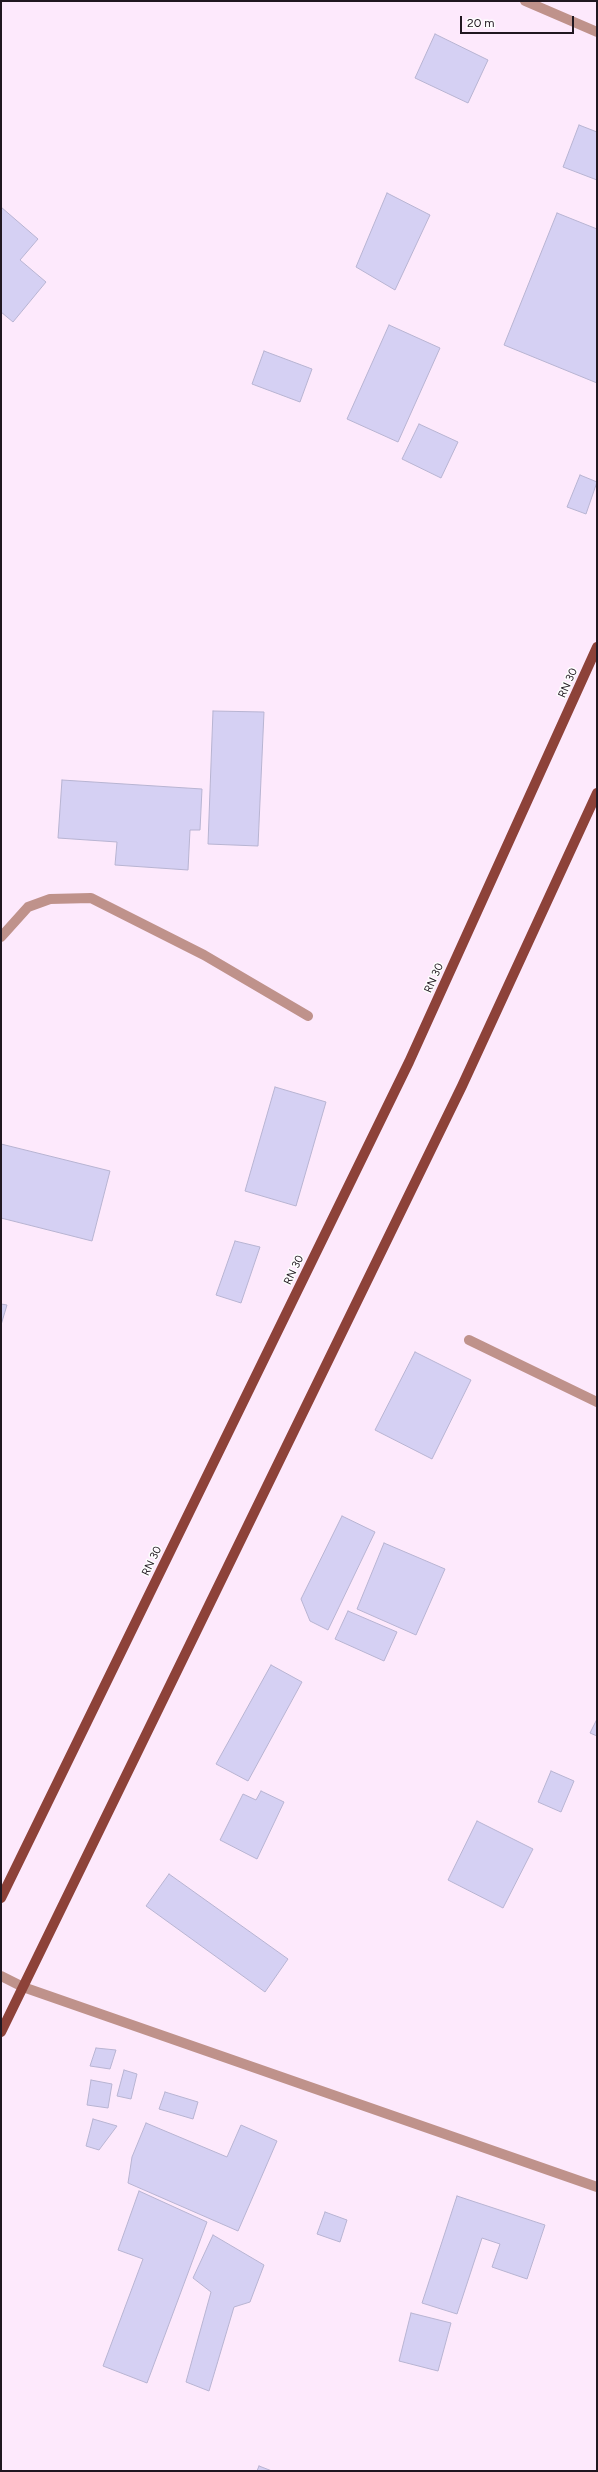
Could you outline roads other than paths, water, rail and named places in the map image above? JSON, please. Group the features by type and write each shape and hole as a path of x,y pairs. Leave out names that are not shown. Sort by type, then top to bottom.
{"main road":[{"name":"RN 30","path":"1,1898 409,1062 597,647"},
{"path":"1,2032 462,1086 597,793"}],"street":[{"path":"525,1 597,32"},
{"path":"1,937 28,907 50,899 91,898 204,955 308,1016"},
{"path":"469,1340 597,1402"},
{"path":"1,1976 23,1987 597,2187"}]}
